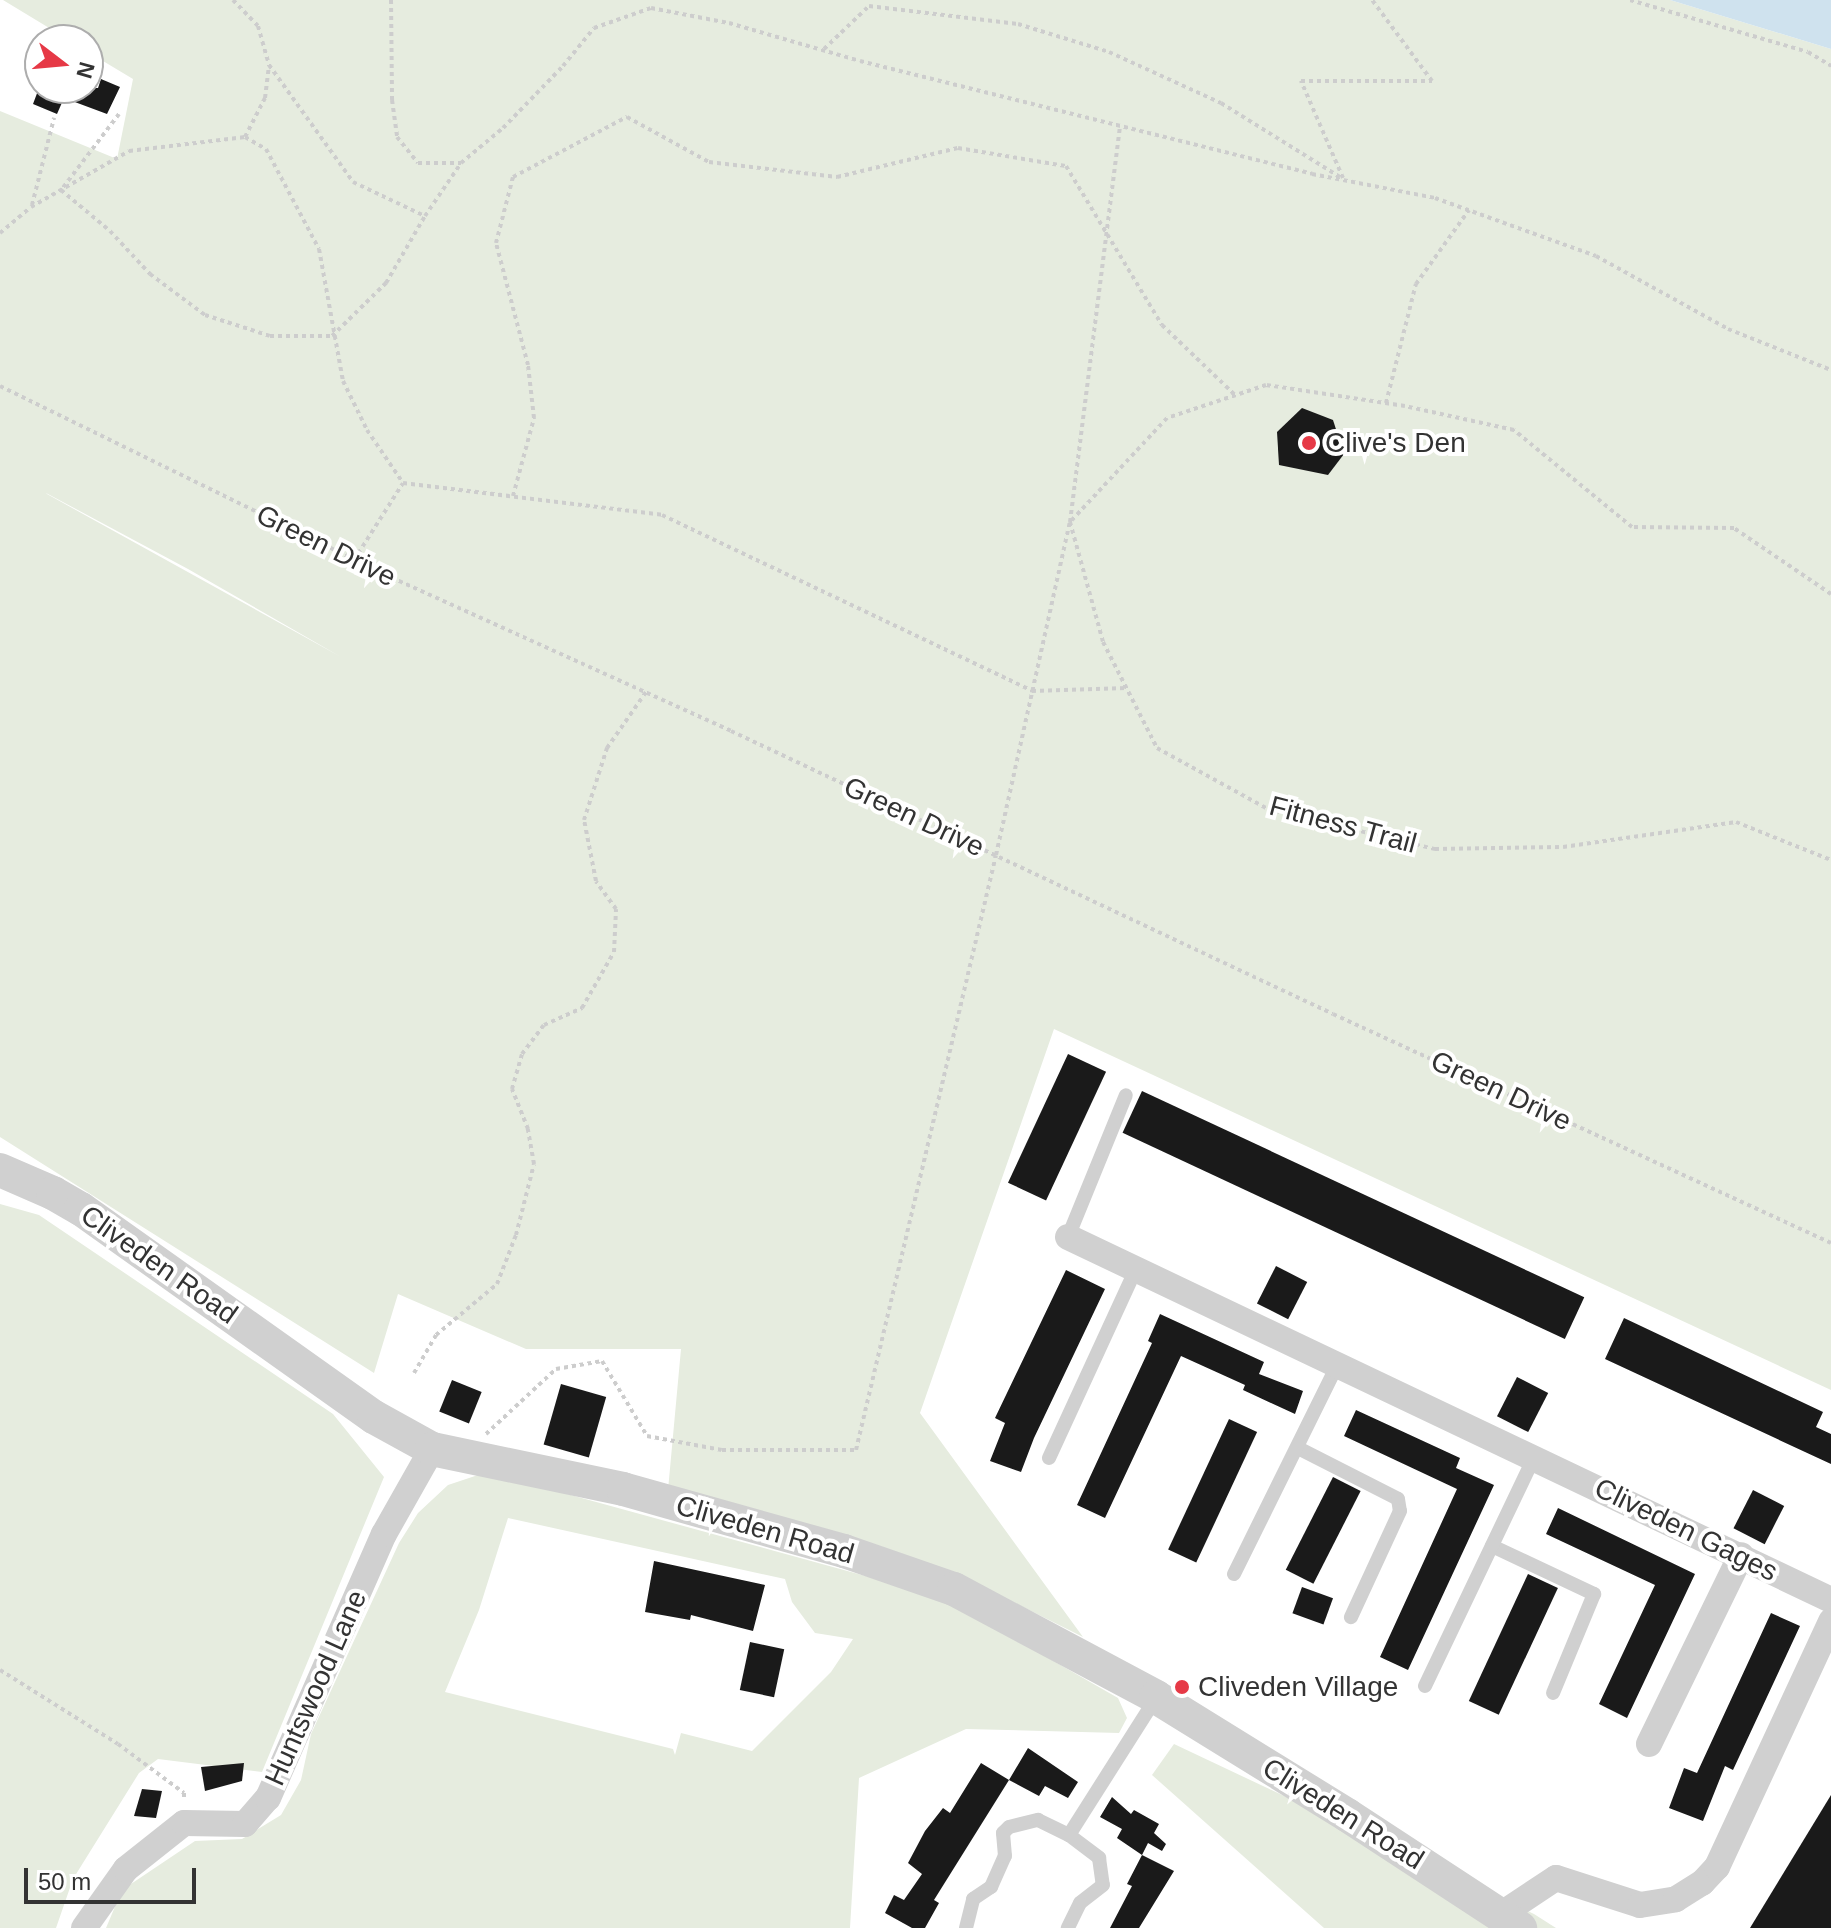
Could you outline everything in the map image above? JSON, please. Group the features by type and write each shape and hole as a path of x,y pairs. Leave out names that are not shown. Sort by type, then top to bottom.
{"street":[{"name":"Cliveden Road","path":"0,1170 81,1209 374,1417 448,1453 623,1489 844,1551 954,1589 1156,1697 1347,1815 1510,1922"},
{"name":"Cliveden Gages","path":"1068,1237 1831,1600"},
{"name":"Huntswood Lane","path":"184,1823 245,1824 268,1798 384,1534 448,1453"},
{"path":"1649,1744 1741,1555"},
{"path":"1510,1922 1556,1878 1640,1905 1676,1899 1702,1883 1717,1867 1831,1621"},
{"path":"84,1928 126,1869 184,1823"}],"lane":[{"path":"1068,1237 1126,1095"},
{"path":"1049,1458 1135,1271"},
{"path":"1234,1574 1337,1366"},
{"path":"1298,1448 1398,1499 1400,1511 1351,1617"},
{"path":"1425,1686 1537,1459"},
{"path":"1492,1546 1594,1594 1553,1693"},
{"path":"1069,1835 1156,1697"},
{"path":"966,1928 973,1899 991,1887 1005,1856 1003,1833 1009,1827 1038,1820 1069,1835 1099,1858 1103,1885 1080,1903 1068,1928"}],"path":[{"path":"233,0 258,26 269,65 353,182 425,216"},
{"path":"391,0 392,100 397,137 418,163 461,163"},
{"path":"1343,178 1301,81 1432,81 1372,0"},
{"path":"1630,0 1808,52 1831,66"},
{"path":"823,50 869,6 1018,24 1109,52 1221,103 1343,178"},
{"path":"61,190 110,231 150,274 205,315 270,336 332,336 386,283 425,216 461,163 523,107 594,28 651,8 729,23 1120,127 1312,174 1435,198 1596,256 1728,329 1831,370"},
{"path":"245,137 265,98 269,65"},
{"path":"61,190 119,114"},
{"path":"513,496 534,418 528,365 496,243 513,177 627,117 709,162 823,176 837,177 958,148 1066,166 1162,325 1235,395"},
{"path":"31,207 54,118"},
{"path":"448,1453 556,1369 602,1361 647,1436 722,1450 856,1450 996,855 1070,522 1120,127"},
{"path":"0,233 31,207 129,151 245,137 266,149 319,249 332,336 343,381 367,430 403,483 662,515 1032,691 1127,688"},
{"path":"1386,403 1416,284 1469,210"},
{"path":"1070,522 1167,418 1266,385 1405,406 1514,430 1632,527 1734,528 1831,594"},
{"name":"Green Drive","path":"0,386 354,560 646,692 1831,1243"},
{"path":"354,560 403,483"},
{"name":"Fitness Trail","path":"1070,522 1103,642 1157,748 1268,809 1435,849 1563,847 1736,822 1831,860"},
{"path":"414,1373 436,1335 497,1284 516,1235 534,1164 528,1129 512,1089 522,1054 544,1025 582,1008 614,952 616,909 596,881 584,820 607,748 646,692"},
{"path":"0,1670 118,1744 184,1793 184,1823"}],"shaded area":[{"path":"3,0 1670,0 1831,49 1831,1390 1054,1029 920,1413 1083,1637 951,1571 668,1490 681,1349 526,1349 398,1294 374,1373 0,1137 0,111 117,159 133,79 104,62 104,24 43,24","holes":["46,493 188,569 341,657"]},
{"path":"0,1204 39,1215 333,1414 384,1477 262,1772 158,1759 139,1773 73,1879 56,1928 0,1928"},
{"path":"487,1472 942,1597 1118,1698 1127,1718 1119,1733 966,1729 859,1778 850,1928 106,1928 122,1890 195,1841 242,1839 281,1815 301,1780 311,1734 399,1543 418,1513 448,1485","holes":["508,1518 785,1579 792,1602 815,1633 853,1639 831,1672 752,1751 681,1733 675,1755 673,1749 445,1692 479,1610"]},
{"path":"1174,1744 1534,1914 1556,1928 1324,1928 1152,1775"}],"water":[{"path":"1670,0 1831,0 1831,49"}],"building":[{"path":"104,80 120,87 107,114 80,104 104,104"},
{"path":"33,104 61,104 57,114"},
{"name":"Clive's Den","path":"1302,408 1333,420 1344,454 1328,475 1279,465 1277,432"},
{"path":"1068,1054 1106,1072 1046,1200 1008,1183"},
{"path":"1142,1091 1584,1297 1565,1339 1123,1133"},
{"path":"1276,1266 1307,1282 1288,1319 1257,1303"},
{"path":"1066,1270 1105,1289 1021,1472 990,1461 1005,1423 995,1418"},
{"path":"1160,1314 1264,1362 1259,1374 1303,1391 1295,1414 1243,1390 1245,1385 1181,1356 1105,1518 1077,1505 1152,1343 1148,1341"},
{"path":"1624,1318 1823,1412 1816,1427 1831,1434 1831,1464 1605,1359"},
{"path":"1517,1377 1548,1393 1528,1432 1497,1416"},
{"path":"452,1380 482,1392 469,1424 439,1412"},
{"path":"561,1384 606,1397 589,1458 544,1445"},
{"path":"1356,1410 1460,1458 1456,1468 1494,1485 1408,1670 1380,1657 1457,1489 1344,1436"},
{"path":"1229,1419 1257,1432 1196,1563 1168,1550"},
{"path":"1333,1477 1361,1491 1313,1584 1286,1570"},
{"path":"1753,1490 1784,1506 1765,1544 1733,1528"},
{"path":"1558,1508 1695,1574 1627,1718 1599,1704 1655,1585 1546,1534"},
{"path":"654,1561 765,1585 753,1631 691,1615 690,1620 645,1612"},
{"path":"1528,1574 1558,1588 1499,1715 1469,1701"},
{"path":"1302,1587 1333,1598 1323,1625 1292,1613"},
{"path":"1771,1613 1800,1626 1733,1770 1725,1766 1703,1821 1669,1808 1684,1768 1697,1773"},
{"path":"750,1642 784,1649 774,1697 740,1690"},
{"path":"1028,1748 1078,1782 1068,1798 1045,1786 1039,1796 1009,1780"},
{"path":"244,1763 242,1781 205,1791 201,1767"},
{"path":"981,1763 1009,1780 934,1900 939,1903 925,1928 912,1928 885,1913 894,1895 904,1900 922,1874 908,1863 925,1831 943,1808 950,1813"},
{"path":"142,1789 162,1791 156,1818 134,1816"},
{"path":"1831,1795 1831,1928 1750,1928"},
{"path":"1112,1797 1131,1814 1134,1810 1159,1824 1154,1833 1166,1844 1162,1851 1148,1843 1142,1855 1117,1838 1122,1829 1100,1817"},
{"path":"1142,1855 1174,1871 1139,1928 1110,1928 1132,1886 1127,1884"}],"place":[{"name":"Clive's Den","path":"1309,443"},
{"name":"Cliveden Village","path":"1182,1687"}]}
